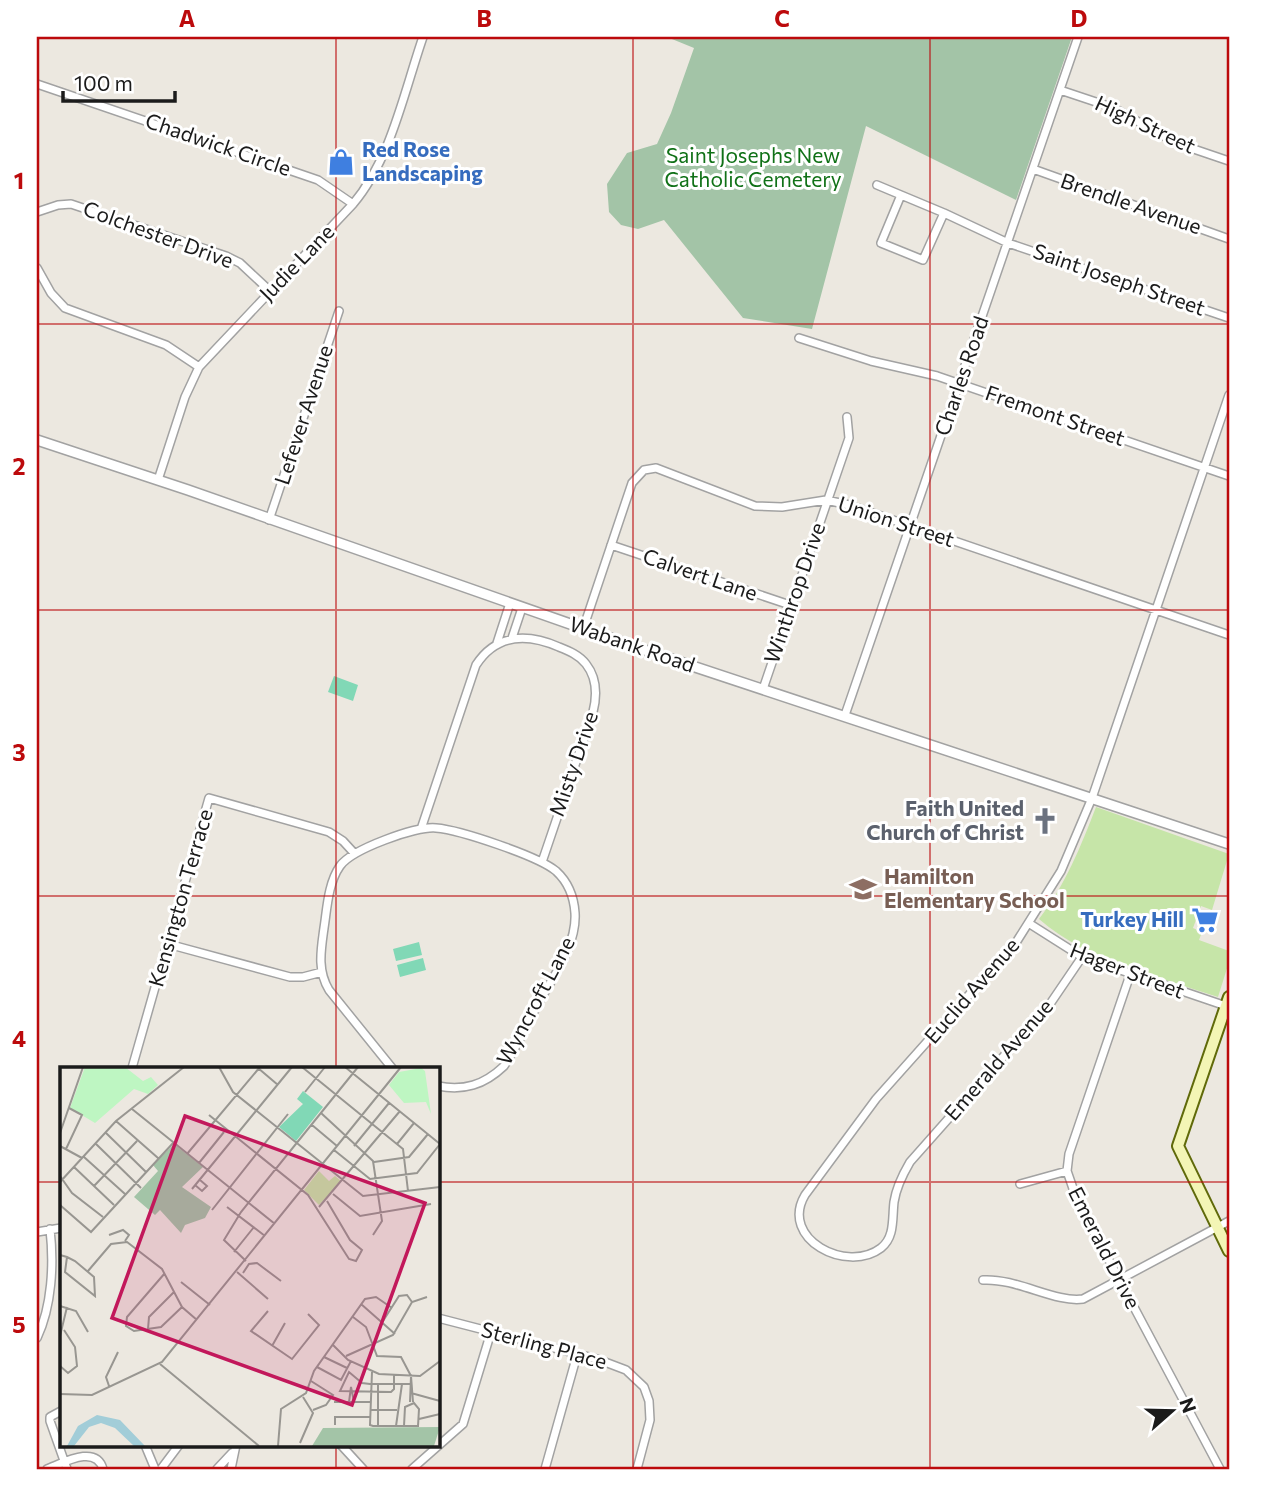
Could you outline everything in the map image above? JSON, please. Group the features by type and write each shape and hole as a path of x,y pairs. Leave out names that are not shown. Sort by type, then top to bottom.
{"main road":[{"path":"1228,1004 1178,1146 1229,1251"}],"street":[{"name":"Judie Lane","path":"158,480 185,397 199,367 353,204 373,179 383,157 423,37"},
{"name":"Charles Road","path":"845,715 1078,37"},
{"name":"Chadwick Circle","path":"37,84 318,180 353,204"},
{"name":"High Street","path":"1060,90 1114,108 1176,143 1229,161"},
{"name":"Brendle Avenue","path":"1033,169 1229,239"},
{"name":"Saint Joseph Street","path":"877,185 1008,243 1229,318"},
{"path":"901,195 881,243 923,260 944,213"},
{"name":"Colchester Drive","path":"37,212 71,204 213,251 240,263 270,291"},
{"path":"37,268 51,293 65,308 166,345 199,367"},
{"name":"Lefever Avenue","path":"269,520 338,311"},
{"name":"Fremont Street","path":"799,338 871,361 959,383 1229,476"},
{"name":"Euclid Avenue","path":"912,1159 904,1171 894,1201 891,1234 881,1248 862,1257 852,1258 835,1255 808,1238 800,1220 805,1195 876,1099 1004,958 1030,923 1061,871 1092,798 1229,396"},
{"name":"Winthrop Drive","path":"763,689 849,438 847,417"},
{"name":"Wabank Road","path":"37,440 583,629 1229,844"},
{"name":"Union Street","path":"583,629 632,483 638,474 650,468 661,469 755,506 782,507 826,499 910,525 1229,635"},
{"name":"Calvert Lane","path":"611,545 790,605"},
{"path":"497,643 510,603"},
{"path":"421,829 472,676 480,660 497,643 512,638 522,608"},
{"name":"Misty Drive","path":"512,638 531,638 575,654 587,666 596,692 593,712 542,862"},
{"name":"Kensington Terrace","path":"133,1067 209,798 329,832 354,853"},
{"name":"Wyncroft Lane","path":"354,853 367,846 421,829 434,827 466,834 542,862 562,877 574,904 574,930 562,959 504,1066 476,1086 439,1086"},
{"path":"354,853 339,868 331,889 320,955 322,972 329,989 390,1067"},
{"name":"Hager Street","path":"1030,923 1082,957 1130,975 1228,1004"},
{"path":"168,944 290,978 322,972"},
{"name":"Emerald Avenue","path":"912,1159 1050,1004 1082,957"},
{"name":"Emerald Drive","path":"1130,975 1069,1154 1066,1171 1077,1200 1220,1469"},
{"path":"1020,1184 1066,1171"},
{"path":"983,1280 1005,1280 1076,1300 1083,1299 1229,1221"},
{"path":"37,1232 60,1228"},
{"path":"37,1338 44,1318 52,1270 50,1229"},
{"name":"Sterling Place","path":"439,1318 597,1359 626,1370 644,1387 649,1401 650,1420 637,1469"},
{"path":"439,1445 463,1424 491,1332"},
{"path":"545,1469 577,1355"},
{"path":"60,1412 50,1417 66,1466"},
{"path":"145,1446 155,1469"},
{"path":"161,1469 178,1446"},
{"path":"342,1446 363,1469"},
{"path":"412,1469 438,1446"},
{"path":"217,1469 234,1449"},
{"path":"231,1469 234,1449"},
{"path":"47,1469 66,1466 85,1455 95,1458 103,1469"}],"green space":[{"name":"Saint Josephs New Catholic Cemetery","path":"667,37 1072,37 1016,200 866,126 812,329 743,318 664,220 638,229 621,225 609,212 607,184 627,153 657,144 694,48"},
{"path":"334,676 358,685 353,701 328,692"},
{"path":"1096,807 1229,854 1212,910 1201,906 1193,928 1202,932 1199,940 1229,951 1229,962 1218,997 1101,957 1058,934 1039,919 1065,879"},
{"path":"419,942 422,955 396,961 393,949"},
{"path":"423,958 426,970 400,977 397,965"}],"place":[{"name":"Red Rose Landscaping","path":"341,162"},
{"name":"Faith United Church of Christ","path":"1045,821"},
{"name":"Hamilton Elementary School","path":"863,889"},
{"name":"Turkey Hill","path":"1205,920"}]}
